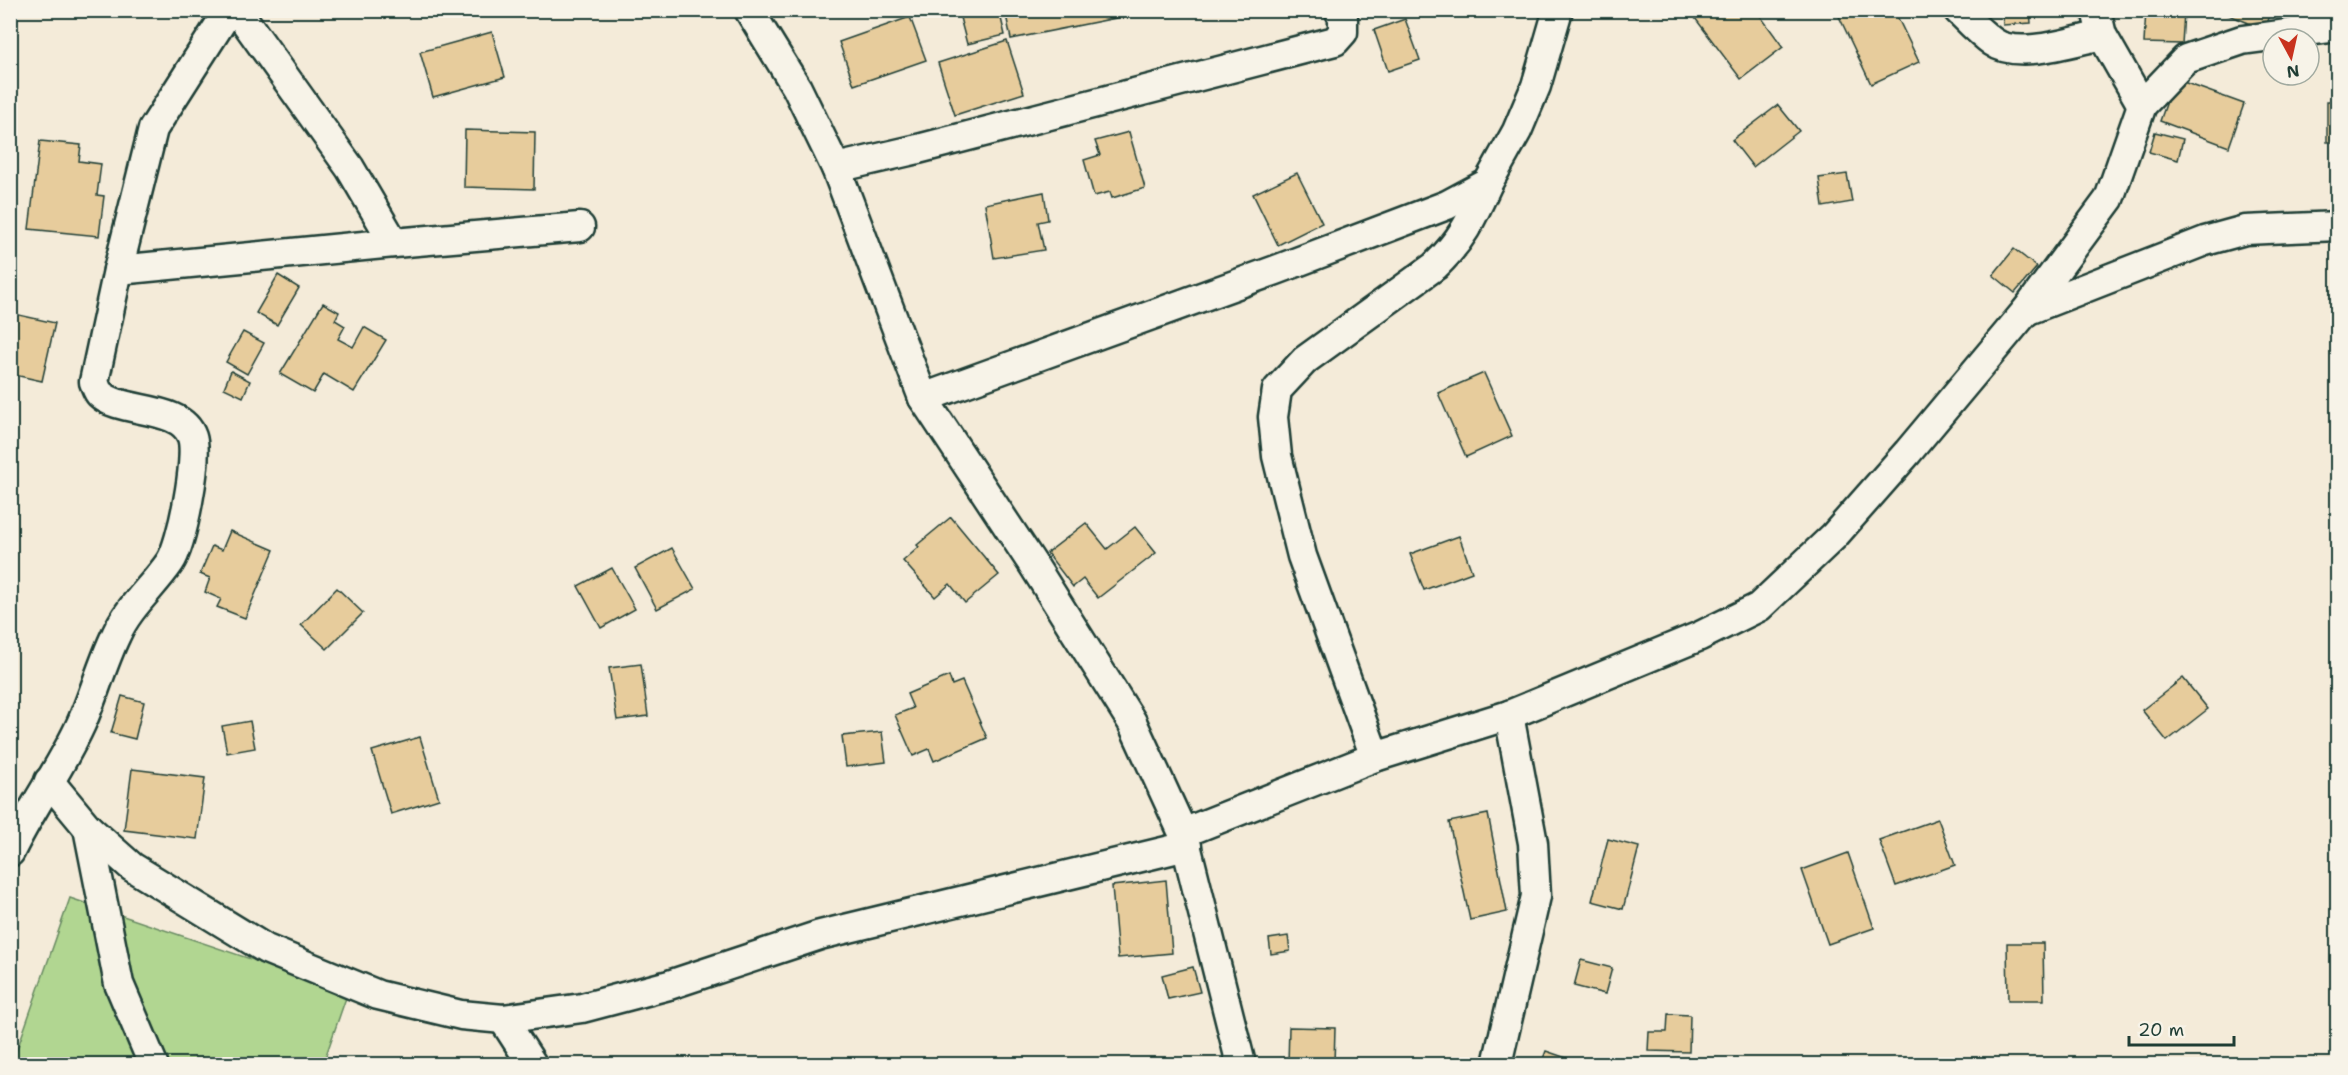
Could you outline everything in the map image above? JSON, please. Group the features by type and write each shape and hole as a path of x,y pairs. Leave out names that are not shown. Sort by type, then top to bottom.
{"street":[{"path":"13,840 80,726 115,636 128,611 172,560 185,514 195,459 192,436 181,422 152,411 108,400 99,394 94,382 118,270 153,129 229,10"},
{"path":"237,10 350,168 394,243"},
{"path":"749,10 797,88 836,168 923,398 1034,566 1132,722 1185,839 1242,1065"},
{"path":"836,168 918,149 1335,41 1343,32 1343,17 1339,10"},
{"path":"1375,757 1302,556 1277,456 1273,417 1277,390 1305,360 1435,266 1452,250 1466,231 1488,183 1517,131 1536,86 1557,10"},
{"path":"1958,10 1993,43 2011,50 2035,48 2099,23 2142,105"},
{"path":"49,781 88,828 132,867 266,949 378,995 460,1016 503,1019 582,1008 669,985 820,935 1185,839 1375,757 1509,714 1700,636 1759,607 1834,536 2026,311 2109,199 2142,105 2186,58 2242,40 2337,27"},
{"path":"923,398 1447,205 1488,183"},
{"path":"2026,311 2205,241 2245,230 2337,226"},
{"path":"118,270 580,227"},
{"path":"1497,1065 1536,896 1533,843 1509,714"},
{"path":"88,828 119,984 153,1065"},
{"path":"503,1019 532,1065"}],"green space":[{"path":"70,898 348,992 323,1064 12,1064"}],"building":[{"path":"958,10 999,10 1005,35 967,44"},
{"path":"1005,10 1156,10 1011,39"},
{"path":"1689,10 1756,10 1783,47 1741,79"},
{"path":"1836,10 1894,10 1919,62 1871,84"},
{"path":"2002,10 2030,10 2031,23 2003,25"},
{"path":"2146,10 2184,12 2182,44 2144,43"},
{"path":"2216,10 2271,10 2265,27 2261,28"},
{"path":"910,17 926,60 854,85 839,42"},
{"path":"1405,19 1420,60 1388,71 1374,30"},
{"path":"492,32 505,77 433,97 420,52"},
{"path":"1007,41 1024,93 955,115 938,63"},
{"path":"2175,79 2244,104 2229,147 2160,121"},
{"path":"2327,101 2338,101 2338,142 2327,142"},
{"path":"1778,105 1799,131 1753,167 1732,140"},
{"path":"465,130 535,132 534,189 464,187"},
{"path":"1129,132 1145,188 1112,198 1110,192 1094,196 1084,160 1100,155 1095,141"},
{"path":"2155,132 2183,139 2178,160 2149,152"},
{"path":"40,141 81,145 79,161 101,164 97,195 104,196 99,236 29,229"},
{"path":"1297,173 1322,223 1278,245 1253,194"},
{"path":"1847,174 1852,202 1823,207 1819,178"},
{"path":"1044,192 1048,220 1038,222 1044,250 994,258 985,204"},
{"path":"2014,249 2037,267 2015,293 1993,275"},
{"path":"278,275 299,288 277,325 256,313"},
{"path":"323,303 339,312 335,320 345,326 338,339 353,347 364,327 386,340 354,392 324,374 313,393 280,374"},
{"path":"10,313 55,323 42,381 10,374"},
{"path":"243,332 264,343 247,374 226,362"},
{"path":"231,371 250,381 243,397 224,388"},
{"path":"1484,373 1512,436 1466,457 1438,393"},
{"path":"951,517 999,575 965,603 950,584 935,597 903,561 919,547 917,545"},
{"path":"1086,523 1107,549 1135,527 1156,553 1098,598 1083,579 1073,587 1047,553"},
{"path":"230,531 274,550 245,618 217,607 221,599 205,592 210,578 200,574 212,546 222,550"},
{"path":"1459,536 1472,572 1424,590 1410,554"},
{"path":"672,548 695,589 657,609 635,568"},
{"path":"612,568 635,609 601,628 578,586"},
{"path":"337,588 363,613 327,649 301,625"},
{"path":"641,664 648,716 617,720 609,668"},
{"path":"949,676 952,685 962,681 987,738 934,761 929,749 913,756 895,715 913,708 907,694"},
{"path":"2183,678 2208,709 2167,741 2142,710"},
{"path":"122,696 144,702 135,739 111,733"},
{"path":"250,721 255,748 227,753 222,726"},
{"path":"882,732 886,762 846,767 842,736"},
{"path":"420,737 439,799 391,814 372,751"},
{"path":"132,769 205,778 197,839 124,830"},
{"path":"1488,814 1507,912 1470,920 1449,822"},
{"path":"1938,819 1955,865 1896,886 1879,840"},
{"path":"1608,839 1639,847 1623,909 1592,901"},
{"path":"1848,853 1874,928 1828,944 1802,870"},
{"path":"1166,880 1172,953 1118,958 1112,886"},
{"path":"1288,936 1290,951 1271,954 1269,939"},
{"path":"2007,943 2043,943 2044,1000 2008,1000"},
{"path":"1581,960 1612,968 1605,994 1574,986"},
{"path":"1193,967 1200,992 1168,999 1162,975"},
{"path":"1668,1014 1690,1015 1689,1052 1648,1051 1649,1032 1667,1032"},
{"path":"1289,1027 1335,1028 1334,1064 1288,1064"},
{"path":"1546,1051 1575,1061 1574,1064 1541,1064"}]}
